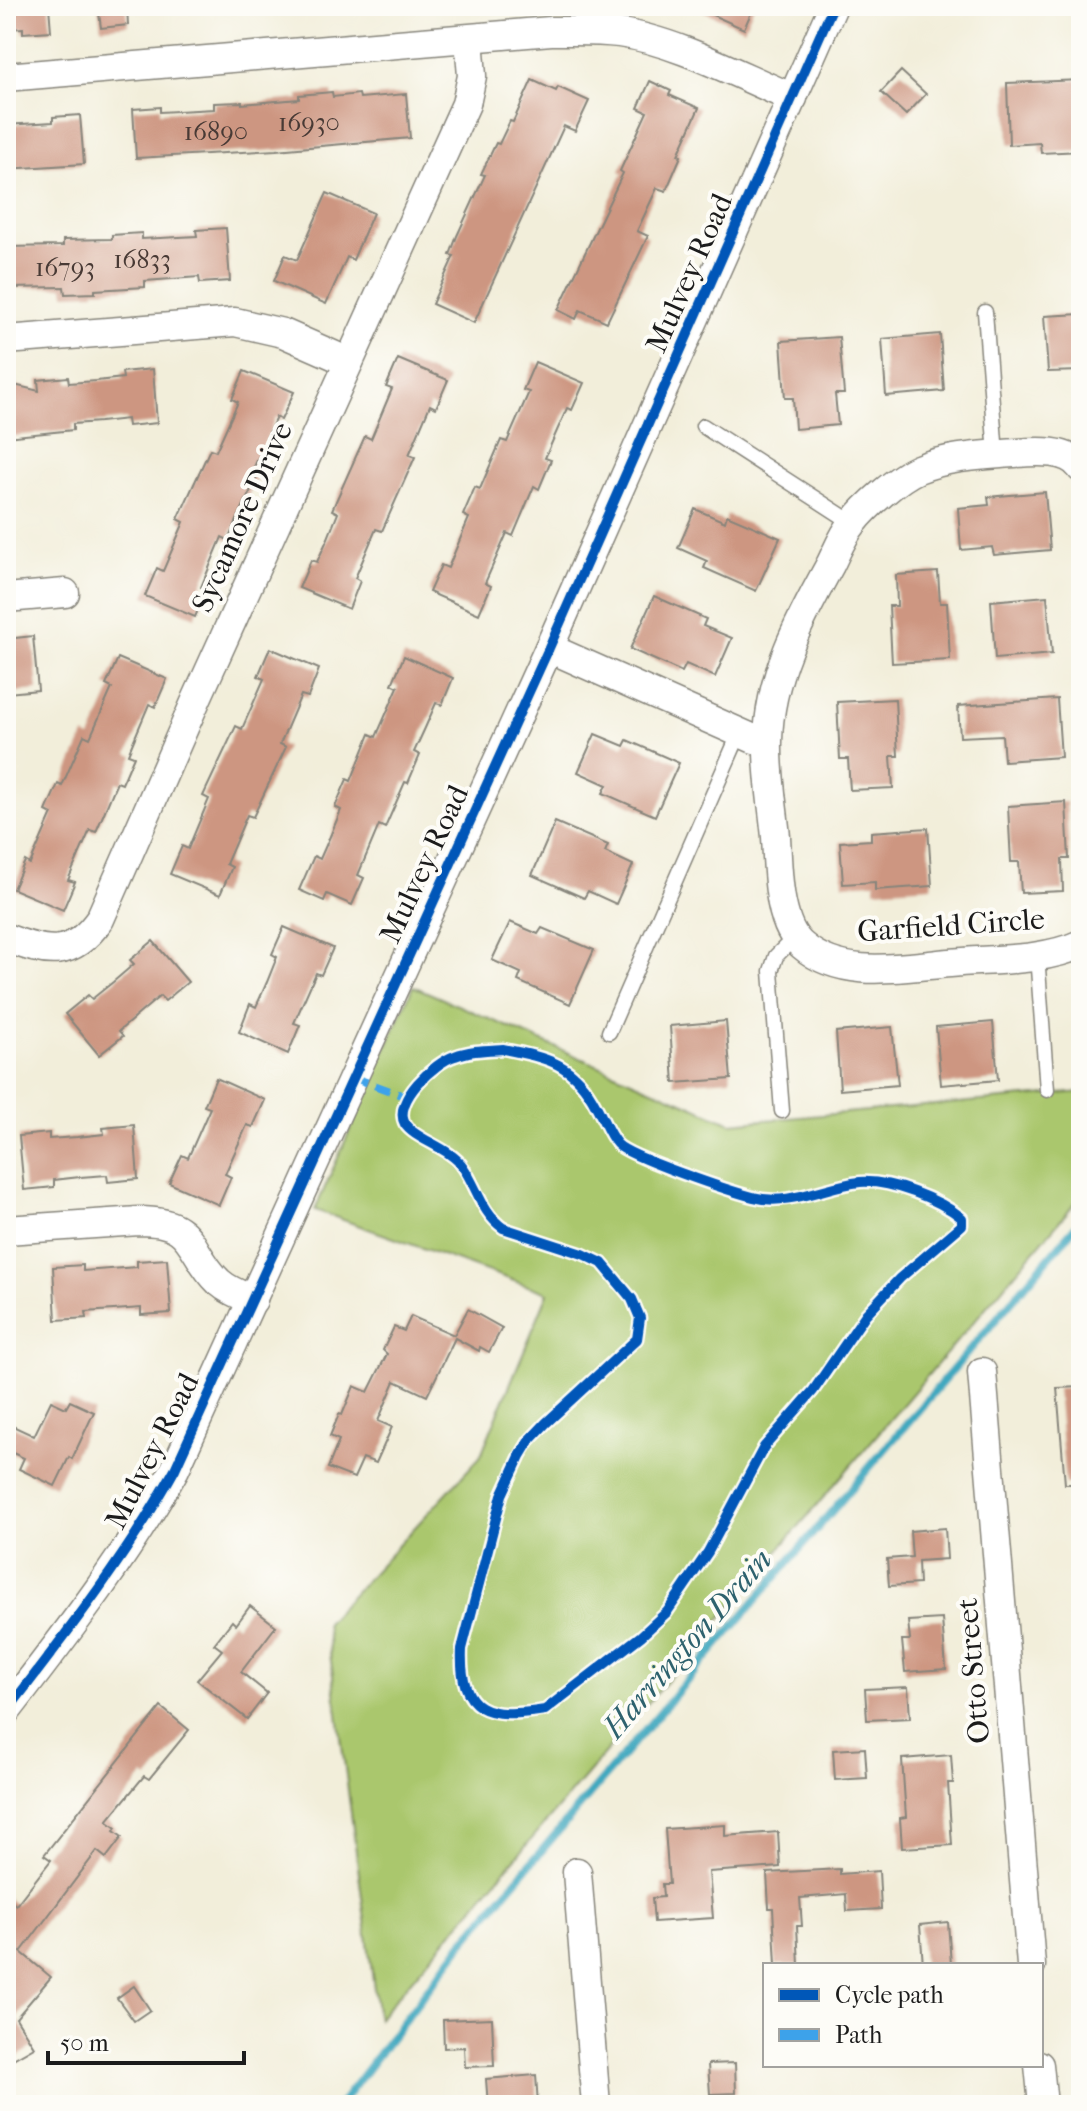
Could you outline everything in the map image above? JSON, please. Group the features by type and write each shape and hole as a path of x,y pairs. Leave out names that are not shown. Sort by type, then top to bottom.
{"street":[{"name":"Mulvey Road","path":"6,1712 93,1599 152,1511 175,1469 549,648 833,6"},
{"path":"6,77 551,31 621,33 660,43 793,98"},
{"name":"Sycamore Drive","path":"6,938 34,949 52,951 70,948 89,934 100,919 466,104 472,76 469,39"},
{"path":"6,340 235,322 283,333 349,362"},
{"path":"794,938 787,923 780,889 767,740 777,683 789,643 853,523 883,494 916,470 958,457 1037,452 1057,454 1077,462 1081,468"},
{"path":"6,598 65,593"},
{"path":"549,648 754,739 767,740"},
{"name":"Garfield Circle","path":"794,938 804,948 820,956 847,966 875,970 1037,955 1069,950 1081,944"},
{"path":"6,1230 139,1221 173,1225 187,1236 219,1281 253,1300"},
{"name":"Otto Street","path":"982,1372 1031,1963"},
{"path":"577,1872 596,2105"},
{"path":"1039,2067 1043,2105"}],"lane":[{"path":"985,312 996,455"},
{"path":"703,426 853,523"},
{"path":"609,1032 740,732"},
{"path":"782,1111 771,971 776,956 794,938"},
{"path":"1037,955 1047,1090"}],"green space":[{"path":"413,986 731,1123 1081,1092 1081,1196 378,2019 326,1623 480,1457 548,1293 315,1210"}],"building":[{"path":"6,6 49,6 51,31 23,33 23,28 6,29"},
{"path":"98,6 127,6 128,25 101,28"},
{"path":"692,6 754,6 744,29"},
{"path":"901,71 926,94 906,115 881,92"},
{"path":"532,80 556,91 558,87 589,101 575,131 564,126 474,323 432,304 454,256 450,255 457,236 485,175 481,174 496,143 499,144 510,121 513,122"},
{"path":"1081,80 1081,151 1041,153 1040,143 1009,145 1007,83"},
{"path":"650,81 671,91 669,95 699,108 666,191 657,188 637,231 648,236 607,322 580,310 576,319 558,310 623,173 620,171 647,112 638,108"},
{"path":"332,92 333,97 359,94 360,98 406,94 410,138 136,158 133,109 160,107 160,112 214,109 214,103 299,99 299,95"},
{"path":"80,115 84,164 6,169 6,125 53,122 53,117"},
{"path":"327,193 373,213 353,260 347,257 326,304 274,281 285,255 297,260"},
{"path":"226,228 230,281 200,283 199,277 145,281 145,287 65,294 64,287 6,288 6,247 63,246 63,240 112,239 112,235 142,233 142,239 197,236 196,230"},
{"path":"1081,314 1081,371 1048,372 1044,316"},
{"path":"940,334 944,391 886,396 882,339"},
{"path":"839,337 844,394 835,394 838,425 795,429 793,398 785,398 781,341"},
{"path":"398,359 448,380 436,408 430,405 409,455 415,457 382,531 376,529 355,578 360,581 349,609 299,588 311,560 317,562 328,538 338,513 332,510 365,436 371,439 392,389 386,387"},
{"path":"535,362 584,383 572,410 567,408 545,458 551,460 539,489 534,486 513,536 507,533 485,583 491,586 479,614 429,592 441,565 448,568 469,518 463,515 475,487 480,489 501,440 507,442 529,392 523,390"},
{"path":"153,369 157,423 128,426 127,419 73,424 73,430 6,437 6,383 39,391 38,380 68,377 69,383 96,381 123,378 122,372"},
{"path":"244,371 294,392 281,420 276,417 254,467 260,470 228,540 222,537 201,587 207,590 195,617 145,596 157,568 163,571 184,522 178,519 210,449 216,451 238,402 232,399"},
{"path":"1045,492 1050,550 994,555 992,547 961,550 958,508 989,505 988,497"},
{"path":"695,509 725,522 727,515 780,538 756,591 704,568 707,561 678,548"},
{"path":"938,572 940,603 947,603 950,660 892,663 889,606 897,606 896,575"},
{"path":"654,596 706,619 703,626 732,638 715,677 686,664 682,672 630,649"},
{"path":"1047,596 1052,654 995,659 991,601"},
{"path":"33,636 38,690 8,693 6,639"},
{"path":"270,648 319,669 308,697 301,695 280,744 286,747 253,817 247,815 226,864 232,867 220,895 170,874 182,846 188,849 209,799 203,796 236,726 242,729 264,679 258,676"},
{"path":"404,656 453,678 442,705 436,703 414,752 420,755 408,783 405,782 385,828 379,825 358,875 364,878 352,905 327,894 324,901 299,890 314,856 320,859 331,834 341,810 335,807 347,779 351,781 370,734 376,737 398,687 392,684"},
{"path":"118,658 167,679 155,707 149,704 128,754 134,756 122,784 117,782 96,832 90,830 68,880 75,882 63,910 13,889 25,861 30,864 52,814 46,811 58,784 62,786 84,735 90,738 112,688 106,685"},
{"path":"895,699 898,756 891,756 893,788 850,790 848,759 840,759 837,702"},
{"path":"1057,699 1061,757 1004,761 1002,735 960,737 958,706"},
{"path":"595,734 624,746 627,740 679,763 655,816 603,793 607,785 578,772"},
{"path":"1066,802 1069,859 1062,859 1063,891 1021,893 1019,862 1011,862 1008,806"},
{"path":"555,822 608,845 605,852 633,865 616,904 588,891 584,898 532,875"},
{"path":"928,828 932,886 875,890 875,882 843,884 840,842 871,840 871,832"},
{"path":"510,922 538,934 542,928 594,950 570,1004 518,981 521,973 492,960"},
{"path":"284,927 333,948 321,975 316,973 294,1023 300,1025 288,1054 239,1032 250,1004 256,1007 267,982 277,957 272,954"},
{"path":"153,941 188,982 165,1001 160,996 119,1031 123,1036 99,1055 65,1014 88,995 92,999 113,982 134,964 130,960"},
{"path":"726,1021 731,1079 674,1083 670,1026"},
{"path":"993,1022 998,1080 941,1085 936,1027"},
{"path":"892,1027 898,1085 840,1090 836,1032"},
{"path":"216,1078 265,1100 253,1127 247,1125 225,1174 231,1177 219,1205 169,1183 182,1155 188,1158 210,1108 204,1106"},
{"path":"134,1125 138,1179 108,1182 107,1175 80,1177 54,1180 54,1187 24,1190 19,1136 49,1133 49,1139 77,1137 104,1134 103,1128"},
{"path":"167,1259 171,1313 141,1315 141,1308 86,1312 87,1318 56,1320 53,1267 83,1265 83,1271 137,1267 137,1261"},
{"path":"468,1309 502,1328 489,1352 480,1347 479,1351 455,1338 427,1396 395,1381 378,1421 392,1427 376,1463 363,1458 354,1478 328,1468 339,1440 330,1436 339,1414 342,1415 354,1386 368,1392 387,1354 383,1350 394,1327 404,1331 411,1316 454,1335"},
{"path":"1081,1387 1081,1484 1065,1484 1057,1388"},
{"path":"51,1401 66,1408 70,1401 94,1412 72,1459 69,1457 55,1486 19,1469 24,1458 6,1450 6,1441 13,1426 34,1436"},
{"path":"945,1528 947,1559 918,1561 919,1584 889,1586 887,1559 912,1557 910,1531"},
{"path":"250,1606 276,1626 241,1672 267,1693 247,1719 197,1680 222,1650 214,1644 232,1621 236,1625"},
{"path":"942,1619 946,1669 905,1672 902,1640 910,1640 908,1621"},
{"path":"908,1687 910,1718 867,1720 865,1689"},
{"path":"161,1707 189,1730 149,1779 144,1776 107,1821 122,1837 106,1858 97,1851 21,1952 51,1977 16,2018 34,2047 6,2063 6,1897 16,1905 51,1860 44,1855"},
{"path":"865,1748 867,1778 835,1780 833,1750"},
{"path":"951,1755 953,1783 948,1783 952,1845 902,1848 900,1818 906,1817 902,1759"},
{"path":"725,1825 725,1836 778,1832 780,1867 709,1872 713,1918 654,1922 652,1898 663,1897 662,1884 669,1884 665,1829"},
{"path":"840,1869 840,1874 879,1871 881,1909 847,1911 846,1894 800,1898 802,1926 797,1926 799,1963 776,1963 773,1908 769,1908 767,1873"},
{"path":"948,1922 951,1963 923,1963 920,1925"},
{"path":"134,1986 150,2010 134,2021 117,1998"},
{"path":"492,2018 494,2066 465,2067 464,2047 444,2048 443,2020"},
{"path":"735,2063 736,2093 710,2094 708,2064"},
{"path":"536,2075 538,2105 488,2105 486,2079"}],"waterway":[{"name":"Harrington Drain","path":"340,2105 466,1939 1081,1220"}],"marked path":[{"path":"352,1077 407,1097"}],"cycle path":[{"path":"6,1712 117,1563 175,1469 549,648 833,6"},
{"path":"503,1049 546,1060 569,1071 588,1092 617,1144 681,1173 741,1194 766,1199 793,1198 860,1182 886,1184 928,1198 962,1218 962,1225 900,1278 866,1314 813,1391 764,1447 708,1552 667,1612 641,1636 545,1710 525,1713 492,1712 481,1707 472,1699 462,1670 462,1649 502,1495 529,1441 637,1339 640,1318 632,1299 602,1263 503,1228 485,1207 457,1160 405,1124 403,1115 410,1094 437,1066 461,1054 503,1049"}]}
